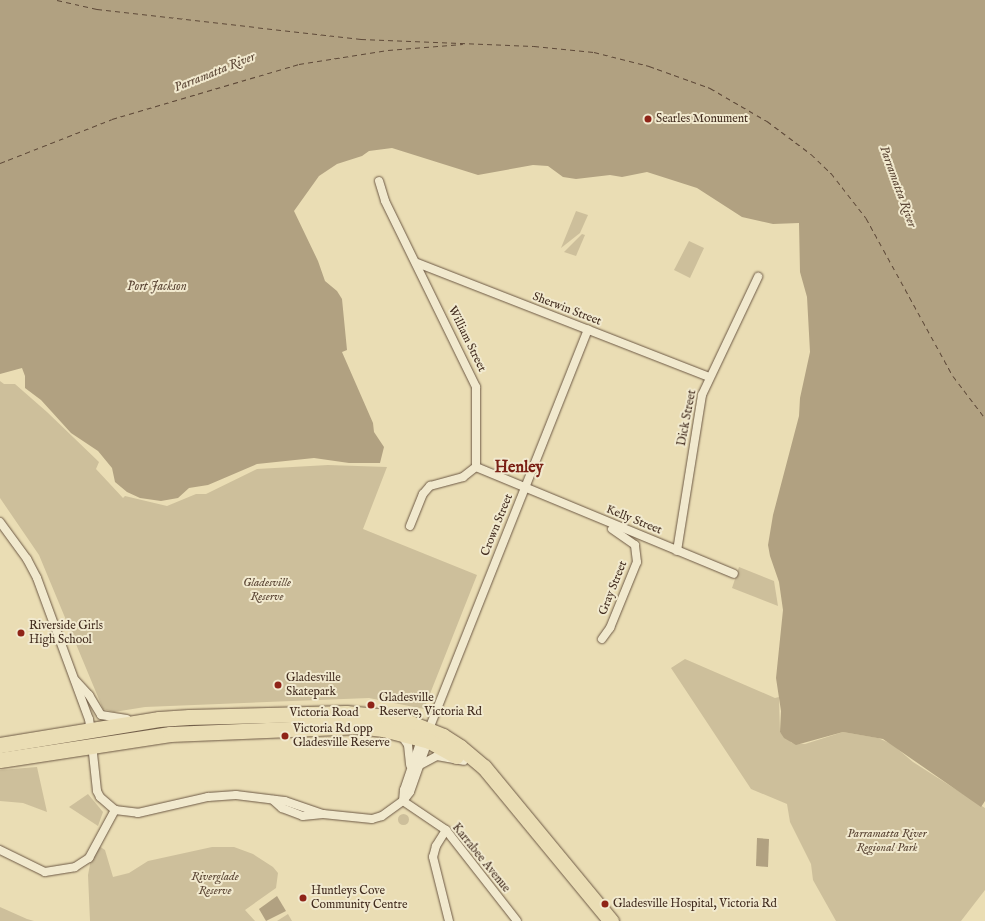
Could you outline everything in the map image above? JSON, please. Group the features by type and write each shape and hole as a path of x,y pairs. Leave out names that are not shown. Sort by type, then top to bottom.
{"highway":[{"name":"Victoria Road","path":"0,760 92,738 159,719 306,713 364,713 398,718 464,761 488,782 601,921"},
{"name":"Victoria Road","path":"0,745 92,738 330,727 380,729 426,737 460,747 484,767 611,921"}],"street":[{"name":"William Street","path":"379,181 384,202 417,263 476,387 476,467"},
{"name":"Sherwin Street","path":"417,263 709,377"},
{"name":"Dick Street","path":"677,551 702,395 709,377 758,277"},
{"name":"Crown Street","path":"426,737 588,330"},
{"path":"410,526 422,494 430,486 463,477 476,467 524,489"},
{"name":"Kelly Street","path":"524,489 734,574"},
{"name":"Gray Street","path":"594,517 626,537 635,545 637,553 637,562 610,628 602,639"},
{"path":"0,522 32,568 72,677 92,738 97,791 100,797 114,810 138,813 193,800 231,795 285,801 323,814 372,819 390,811 403,801 410,792 420,765 426,737"},
{"path":"72,677 89,695 102,716 159,719"},
{"path":"380,729 394,732 406,740 410,770"},
{"path":"403,801 410,770 426,737"},
{"path":"420,765 437,756 464,761"},
{"name":"Karrabee Avenue","path":"403,801 446,830 517,921"},
{"path":"0,850 27,865 45,872 76,867 89,858 114,810"},
{"path":"446,830 436,846 433,857 449,921"}],"green space":[{"path":"576,211 588,215 580,233 561,248"},
{"path":"582,234 585,235 576,256 564,252"},
{"path":"689,241 704,248 690,278 674,270"},
{"name":"Gladesville Reserve","path":"0,381 4,384 15,384 47,412 99,462 96,469 123,498 125,496 167,506 196,494 206,494 257,469 328,465 387,467 363,529 477,575 424,709 369,698 145,707 114,712 103,709 39,555 0,498"},
{"path":"739,567 774,581 778,606 732,588"},
{"name":"Parramatta River Regional Park","path":"685,659 775,698 779,697 780,732 792,743 805,744 843,732 878,738 892,744 913,762 985,808 985,890 961,921 836,921 813,880 811,864 790,822 787,804 751,789 671,668"},
{"path":"37,767 47,812 23,803 0,801 0,770"},
{"path":"88,794 103,812 98,826 69,807"},
{"path":"403,813 407,815 409,819 407,823 403,825 399,823 397,819 399,815"},
{"name":"Riverglade Reserve","path":"99,846 105,850 113,877 129,873 148,861 212,847 234,847 253,854 273,867 278,873 276,888 245,910 255,921 90,921 88,875 91,859"},
{"path":"0,907 27,919 34,921 0,921"},
{"path":"288,914 292,921 277,921"}],"water":[{"name":"Port Jackson","path":"0,0 985,0 985,801 981,807 883,739 843,732 796,745 784,738 780,732 781,711 776,678 783,610 779,582 770,556 768,545 773,515 799,416 800,398 810,352 807,297 800,272 799,223 773,224 742,217 697,188 647,172 622,177 610,175 576,179 563,177 548,166 533,165 478,175 392,148 369,151 362,156 337,164 319,176 294,211 318,261 325,281 337,291 342,299 347,350 342,352 373,423 374,432 384,447 380,463 349,463 314,458 257,464 208,485 189,488 178,498 161,501 140,498 127,492 115,482 112,468 98,451 71,433 41,400 25,388 25,376 22,368 0,374"},
{"path":"757,838 769,839 768,867 756,866"},
{"path":"277,896 286,911 266,921 259,909"}],"ferry route":[{"path":"57,0 97,9 361,39 534,46 594,52 649,66 710,88 767,121 811,154 831,173 866,218 953,376 985,418"},
{"path":"0,163 112,119 299,64 388,50 463,44"}],"place":[{"name":"Searles Monument","path":"648,119"},
{"name":"Riverside Girls High School","path":"21,633"},
{"name":"Gladesville Skatepark","path":"278,685"},
{"name":"Gladesville Reserve, Victoria Rd","path":"371,705"},
{"name":"Victoria Rd opp Gladesville Reserve","path":"285,736"},
{"name":"Huntleys Cove Community Centre","path":"303,898"},
{"name":"Gladesville Hospital, Victoria Rd","path":"605,904"}],"district":[{"name":"Henley","path":"519,468"}],"water label":[{"name":"Parramatta River","path":"215,73"},
{"name":"Parramatta River","path":"897,187"}]}
